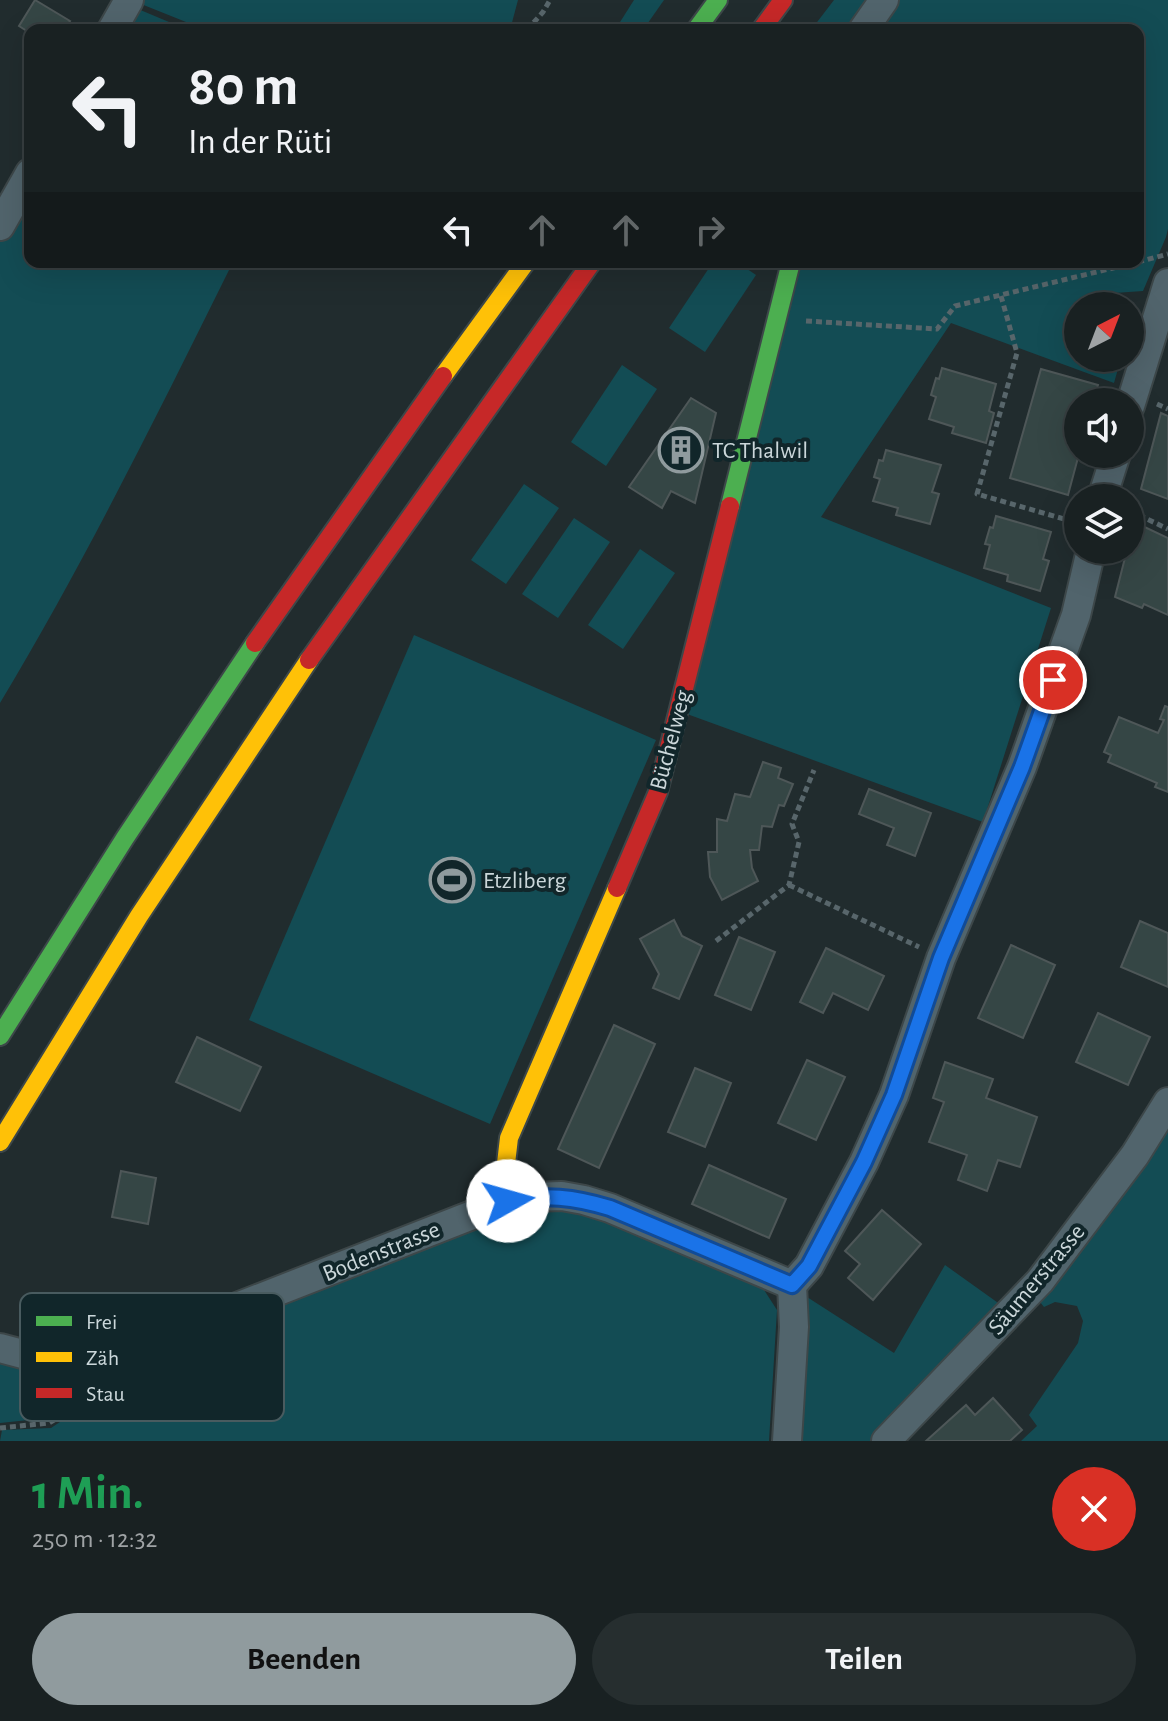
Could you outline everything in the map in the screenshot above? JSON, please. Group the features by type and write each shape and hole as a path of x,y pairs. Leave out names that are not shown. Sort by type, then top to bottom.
{"main road":[{"path":"700,24 718,0"},
{"path":"765,24 783,0"},
{"path":"0,1036 215,701 374,472 522,268"},
{"path":"0,1142 112,954 247,748 415,506 588,268"},
{"name":"Büchelweg","path":"508,1201 505,1172 509,1138 658,792 790,268"}],"street":[{"path":"115,24 129,0"},
{"path":"867,24 884,0"},
{"path":"0,226 24,184"},
{"path":"1136,388 1167,286"},
{"path":"787,1441 794,1327 792,1285 809,1266 864,1162 894,1095 941,958 1022,767 1076,615 1088,564"},
{"name":"Säumerstrasse","path":"886,1441 1040,1281 1135,1155 1168,1102"},
{"name":"Bodenstrasse","path":"273,1293 508,1201 562,1196 610,1208 792,1285"},
{"name":"Bodenstrasse","path":"0,1348 20,1353"}],"path":[{"path":"532,24 550,0"},
{"path":"1144,260 1168,254"},
{"path":"777,320 937,329 955,306 1114,268"},
{"path":"1001,296 1017,353 977,494 1064,519"},
{"path":"1144,518 1168,529"},
{"path":"716,941 789,885 799,842 792,824 814,770"},
{"path":"789,885 941,958"},
{"path":"0,1428 52,1421"}],"shaded area":[{"path":"131,0 518,0 512,24 191,24"},
{"path":"634,0 664,0 647,24 619,24"},
{"path":"834,0 1168,0 1168,229 1143,291 1064,292 1064,365 951,323 821,517 1051,608 983,822 687,714 800,268 1144,268 1144,24 816,24"},
{"path":"138,9 174,24 129,24"},
{"path":"24,196 24,268 230,268 92,540 0,703 0,238"},
{"path":"709,268 746,268 756,275 705,352 669,328"},
{"path":"622,365 657,389 606,466 571,442"},
{"path":"1084,372 1117,372 1114,383"},
{"path":"524,484 559,508 506,584 471,560"},
{"path":"574,518 610,542 558,618 522,594"},
{"path":"640,549 675,573 623,649 588,625"},
{"name":"Etzliberg","path":"414,635 656,740 490,1124 249,1020"},
{"path":"1168,1131 1168,1441 1021,1441 1037,1426 1029,1415 1078,1343 1083,1321 1077,1306 1055,1302 1044,1307 1040,1302 1107,1218"},
{"path":"557,1202 759,1282 777,1310 769,1441 0,1441 2,1430 51,1428 61,1421 284,1421 284,1303 505,1212"},
{"path":"945,1265 1008,1310 873,1441 797,1441 807,1297 894,1353"},
{"path":"0,1359 20,1359 20,1421 0,1423"}],"building":[{"path":"35,0 70,21 68,24 24,24 24,29 19,26"},
{"path":"942,368 996,384 989,411 994,413 986,443 952,433 954,427 929,419 936,397 931,395"},
{"path":"1041,369 1098,385 1097,388 1064,388 1064,468 1075,468 1071,484 1064,484 1064,494 1010,478"},
{"name":"TC Thalwil","path":"691,398 716,413 695,503 671,491 662,508 629,487"},
{"path":"1161,413 1168,416 1168,499 1144,490 1142,484"},
{"path":"886,450 941,465 932,492 939,494 930,524 896,515 898,508 873,501 880,479 874,477"},
{"path":"996,516 1051,532 1043,559 1049,561 1040,591 1007,581 1008,575 984,568 990,545 985,544"},
{"path":"1144,527 1168,538 1168,615 1144,604 1142,608 1115,597 1123,564 1144,564"},
{"path":"1165,706 1168,707 1168,792 1155,787 1157,783 1108,762 1111,755 1104,752 1119,717 1158,733 1164,720 1160,719"},
{"path":"763,762 781,768 778,778 793,784 784,806 779,805 772,827 762,826 759,850 750,850 752,868 758,881 722,900 710,877 708,852 717,852 717,819 727,821 735,794 750,797"},
{"path":"869,789 931,813 915,856 887,845 894,828 859,814"},
{"path":"674,920 682,936 702,946 679,999 653,988 659,974 640,939"},
{"path":"1140,921 1168,933 1168,987 1121,967"},
{"path":"739,937 775,952 751,1010 715,995"},
{"path":"1011,945 1055,965 1023,1038 978,1018"},
{"path":"826,948 884,976 868,1010 833,993 823,1013 800,1002"},
{"path":"1098,1013 1150,1037 1128,1085 1076,1062"},
{"path":"614,1025 655,1044 599,1168 558,1149"},
{"path":"197,1037 261,1067 240,1111 176,1082"},
{"path":"807,1060 845,1077 816,1140 778,1123"},
{"path":"945,1062 993,1079 986,1098 1037,1117 1020,1167 998,1160 987,1191 958,1180 967,1155 929,1142 944,1102 933,1098"},
{"path":"695,1068 731,1083 705,1147 668,1132"},
{"path":"709,1165 786,1199 769,1238 692,1204"},
{"path":"121,1171 156,1178 148,1224 112,1217"},
{"path":"882,1210 921,1244 873,1300 848,1278 860,1264 845,1251"},
{"path":"993,1398 1022,1430 1010,1441 926,1441 966,1405 975,1415"}],"traffic: fast":[{"path":"700,24 718,0"},
{"path":"730,506 790,268"},
{"path":"0,1036 125,838 255,643"}],"traffic: slow":[{"path":"443,376 522,268"},
{"path":"0,1142 139,916 309,660"},
{"path":"508,1201 505,1172 509,1138 617,888"}],"traffic: jam":[{"path":"765,24 783,0"},
{"path":"309,660 588,268"},
{"path":"255,643 443,376"},
{"path":"617,888 658,792 730,506"}],"place":[{"name":"TC Thalwil","path":"681,450"},
{"name":"Etzliberg","path":"452,880"}],"route":[{"path":"508,1201 562,1196 584,1200 610,1208 779,1281 792,1285 802,1276 864,1162 894,1095 941,958 1022,767 1053,680"}]}
